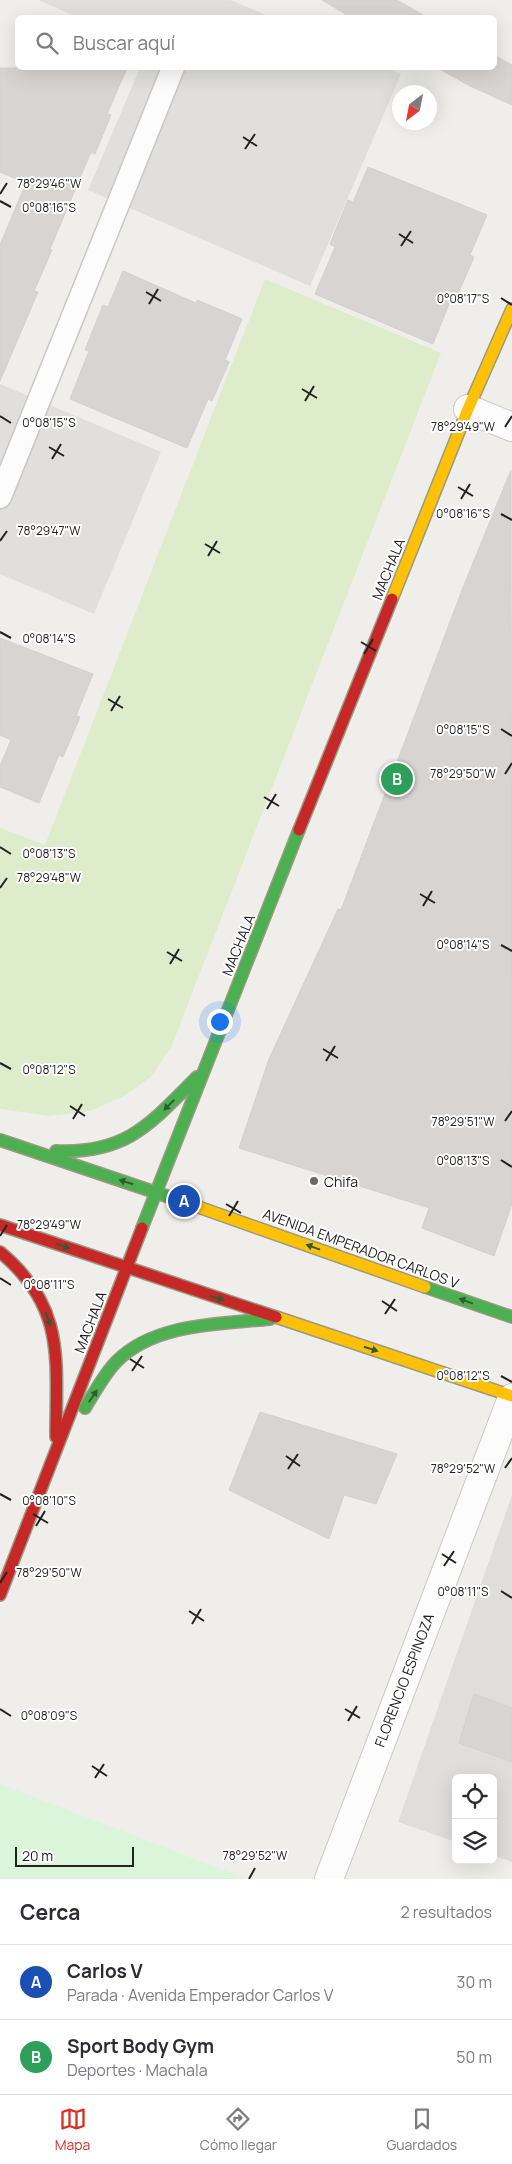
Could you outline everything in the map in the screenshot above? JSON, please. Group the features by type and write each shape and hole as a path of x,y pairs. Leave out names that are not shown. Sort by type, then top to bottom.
{"main road":[{"name":"MACHALA","path":"0,1595 204,1071 468,409 512,309"},
{"path":"18,1146 78,1153 122,1142 147,1126 204,1071"},
{"name":"AVENIDA EMPERADOR CARLOS V","path":"0,1140 156,1192 512,1317"},
{"path":"0,1225 512,1397"},
{"path":"0,1252 31,1283 43,1303 51,1326 55,1349 56,1451"},
{"path":"56,1451 118,1360 134,1348 174,1331 277,1318"}],"street":[{"path":"468,409 512,427"},
{"name":"FLORENCIO ESPINOZA","path":"329,1879 512,1397"}],"lane":[{"path":"0,497 172,70"}],"shaded area":[{"path":"38,0 230,0 266,15 73,15"},
{"path":"139,70 391,70 401,74 396,85 392,85 392,95 310,286 88,190"},
{"path":"0,384 161,452 94,614 0,574"},
{"path":"512,1495 512,1862 497,1856 497,1774 452,1774 452,1841 398,1822"}],"green space":[{"path":"265,279 441,353 172,1045 151,1077 122,1097 90,1111 49,1116 0,1109 0,828 45,845"},
{"path":"0,1784 247,1879 0,1879"}],"building":[{"path":"322,0 397,0 423,15 347,15"},
{"path":"497,57 512,65 512,105 470,86 442,70 497,70"},
{"path":"0,68 15,68 15,70 126,70 107,114 111,115 95,154 91,152 50,249 52,250 34,291 38,292 0,381 0,245 26,183 0,172"},
{"path":"368,167 487,215 470,255 474,257 457,296 453,294 433,344 315,294 335,247 330,244 348,200 353,202"},
{"path":"123,271 196,303 197,300 242,319 225,360 229,362 212,401 208,399 187,448 70,399 89,351 85,350 103,305 108,307"},
{"path":"511,470 512,1204 494,1256 422,1228 429,1208 239,1148 269,1059 338,909 341,910 464,585"},
{"path":"0,638 93,674 76,716 80,717 63,757 59,755 39,803 0,787 0,766 11,740 0,735"},
{"path":"260,1412 397,1454 376,1504 344,1495 329,1539 229,1490"},
{"path":"474,1694 512,1708 512,1762 459,1743"}],"traffic: fast":[{"path":"142,1228 299,830"},
{"path":"56,1151 81,1151 101,1147 136,1133 165,1109 197,1077"},
{"path":"0,1140 187,1203"},
{"path":"425,1287 512,1317"},
{"path":"85,1408 112,1366 132,1348 150,1339 169,1332 210,1324 270,1319"}],"traffic: slow":[{"path":"392,599 468,409 512,309"},
{"path":"187,1203 425,1287"},
{"path":"276,1317 512,1396"}],"traffic: jam":[{"path":"299,830 392,599"},
{"path":"0,1225 276,1317"},
{"path":"0,1595 142,1228"},
{"path":"0,1252 21,1273 37,1293 47,1314 53,1336 56,1359 56,1437"}],"place":[{"name":"Sport Body Gym","path":"397,779"},
{"name":"Chifa","path":"314,1181"},
{"name":"Carlos V","path":"184,1201"}]}
